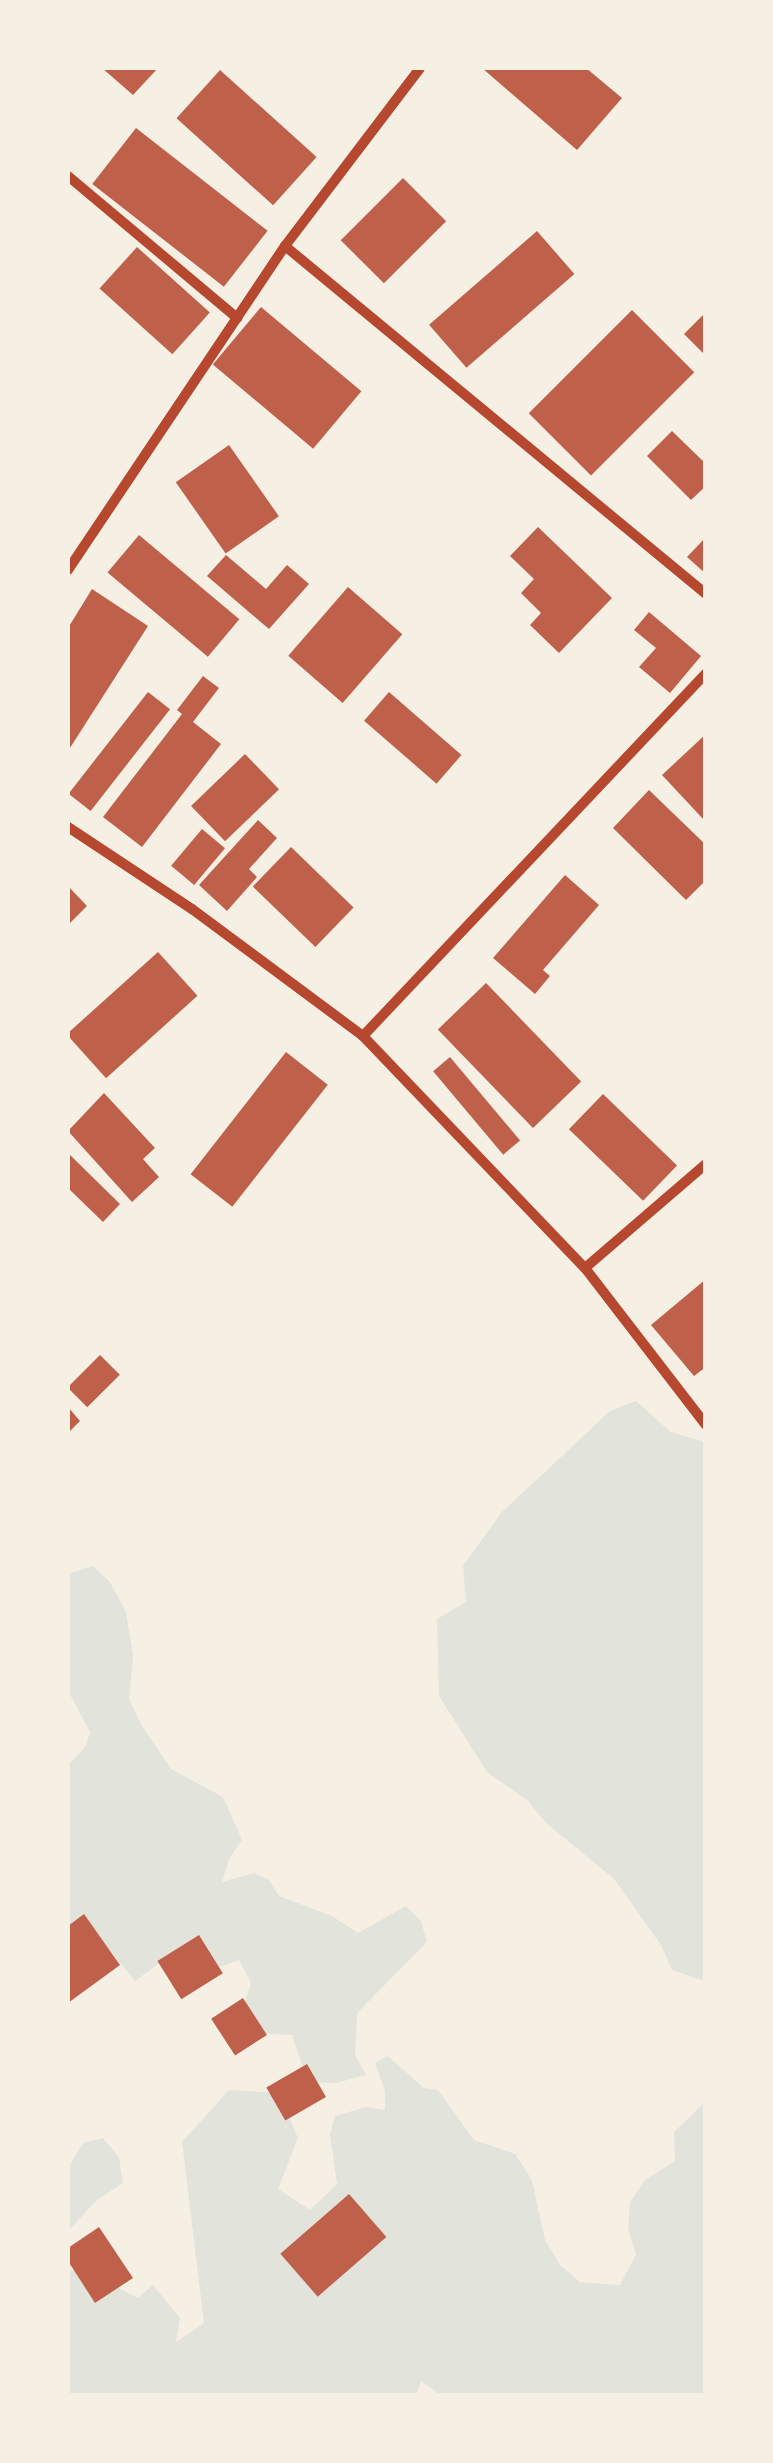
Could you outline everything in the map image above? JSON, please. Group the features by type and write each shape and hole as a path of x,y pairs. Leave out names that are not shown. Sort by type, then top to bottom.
{"street":[{"path":"68,570 285,246 420,68"},
{"path":"68,176 237,318"},
{"path":"285,246 706,594"},
{"path":"363,1036 706,673"},
{"path":"68,827 192,909 363,1036 585,1268 706,1424"},
{"path":"585,1268 706,1164"}],"shaded area":[{"path":"636,1401 671,1432 705,1442 705,1981 672,1970 661,1945 614,1879 546,1823 528,1801 487,1772 439,1696 437,1619 466,1602 463,1566 501,1513 610,1411"},
{"path":"93,1566 110,1582 126,1612 133,1656 129,1699 142,1726 171,1769 223,1797 242,1840 230,1857 222,1882 254,1873 269,1880 279,1896 332,1916 358,1933 406,1906 421,1921 427,1942 357,2013 355,2055 366,2075 336,2083 308,2082 292,2035 252,2033 242,2011 251,1983 239,1960 197,1975 179,1949 135,1981 88,1923 68,1953 68,1765 86,1746 90,1732 68,1691 68,1574"},
{"path":"388,2056 424,2088 438,2090 474,2140 515,2154 532,2180 545,2240 560,2265 580,2282 620,2285 636,2254 628,2229 630,2202 645,2180 675,2161 674,2132 705,2102 705,2395 441,2395 421,2381 416,2396 68,2395 68,2269 104,2280 138,2298 153,2285 180,2318 176,2342 204,2323 182,2142 229,2090 279,2093 298,2138 278,2189 310,2210 337,2184 330,2134 335,2116 366,2107 385,2110 385,2091 375,2063"},
{"path":"103,2138 119,2157 123,2183 97,2200 68,2231 68,2168 83,2143"}],"building":[{"path":"102,68 158,68 133,95"},
{"path":"482,68 586,68 622,98 577,150"},
{"path":"220,70 317,157 273,205 177,118"},
{"path":"136,128 268,231 224,287 92,184"},
{"path":"403,178 446,221 384,283 341,240"},
{"path":"537,231 574,274 466,368 429,325"},
{"path":"137,247 210,313 172,354 100,289"},
{"path":"261,307 361,391 313,449 213,364"},
{"path":"632,310 694,372 591,475 529,413"},
{"path":"706,312 706,356 684,334"},
{"path":"672,431 706,464 706,486 691,500 647,456"},
{"path":"229,445 279,516 226,554 176,482"},
{"path":"538,527 612,598 559,653 530,625 541,613 521,593 534,579 510,556"},
{"path":"139,535 239,619 208,657 108,573"},
{"path":"706,537 706,574 687,557"},
{"path":"226,555 266,589 287,565 309,584 269,629 207,576"},
{"path":"348,587 402,634 343,703 288,656"},
{"path":"92,589 148,626 68,751 68,628"},
{"path":"649,612 701,656 670,693 639,667 656,648 634,630"},
{"path":"203,676 219,688 193,722 221,744 142,847 103,817 182,714 177,710"},
{"path":"148,692 170,709 91,811 69,794"},
{"path":"389,692 461,755 437,784 364,721"},
{"path":"706,734 706,818 704,820 662,775"},
{"path":"245,754 279,789 225,841 191,806"},
{"path":"649,790 706,845 706,880 686,900 613,828"},
{"path":"258,820 277,838 249,869 257,877 227,911 199,885"},
{"path":"202,829 225,848 194,885 171,866"},
{"path":"291,847 354,907 315,947 253,887"},
{"path":"565,875 599,905 543,970 550,976 535,994 493,958"},
{"path":"68,886 87,906 68,925"},
{"path":"158,952 197,996 106,1078 68,1033"},
{"path":"486,983 581,1082 533,1128 438,1030"},
{"path":"286,1052 328,1085 232,1207 191,1174"},
{"path":"450,1057 520,1140 503,1155 433,1071"},
{"path":"104,1093 155,1148 143,1159 159,1177 132,1202 68,1131"},
{"path":"603,1094 677,1166 643,1201 569,1129"},
{"path":"68,1153 120,1204 103,1222 68,1188"},
{"path":"706,1279 706,1367 694,1376 651,1325"},
{"path":"100,1355 120,1375 87,1407 68,1387"},
{"path":"68,1407 80,1421 68,1433"},
{"path":"84,1914 120,1965 68,2003 68,1926"},
{"path":"199,1935 223,1973 181,1999 157,1961"},
{"path":"243,1998 267,2035 235,2056 211,2019"},
{"path":"307,2064 326,2097 285,2120 266,2088"},
{"path":"349,2194 386,2237 318,2297 280,2254"},
{"path":"99,2227 133,2278 95,2303 68,2261 68,2248"}]}
